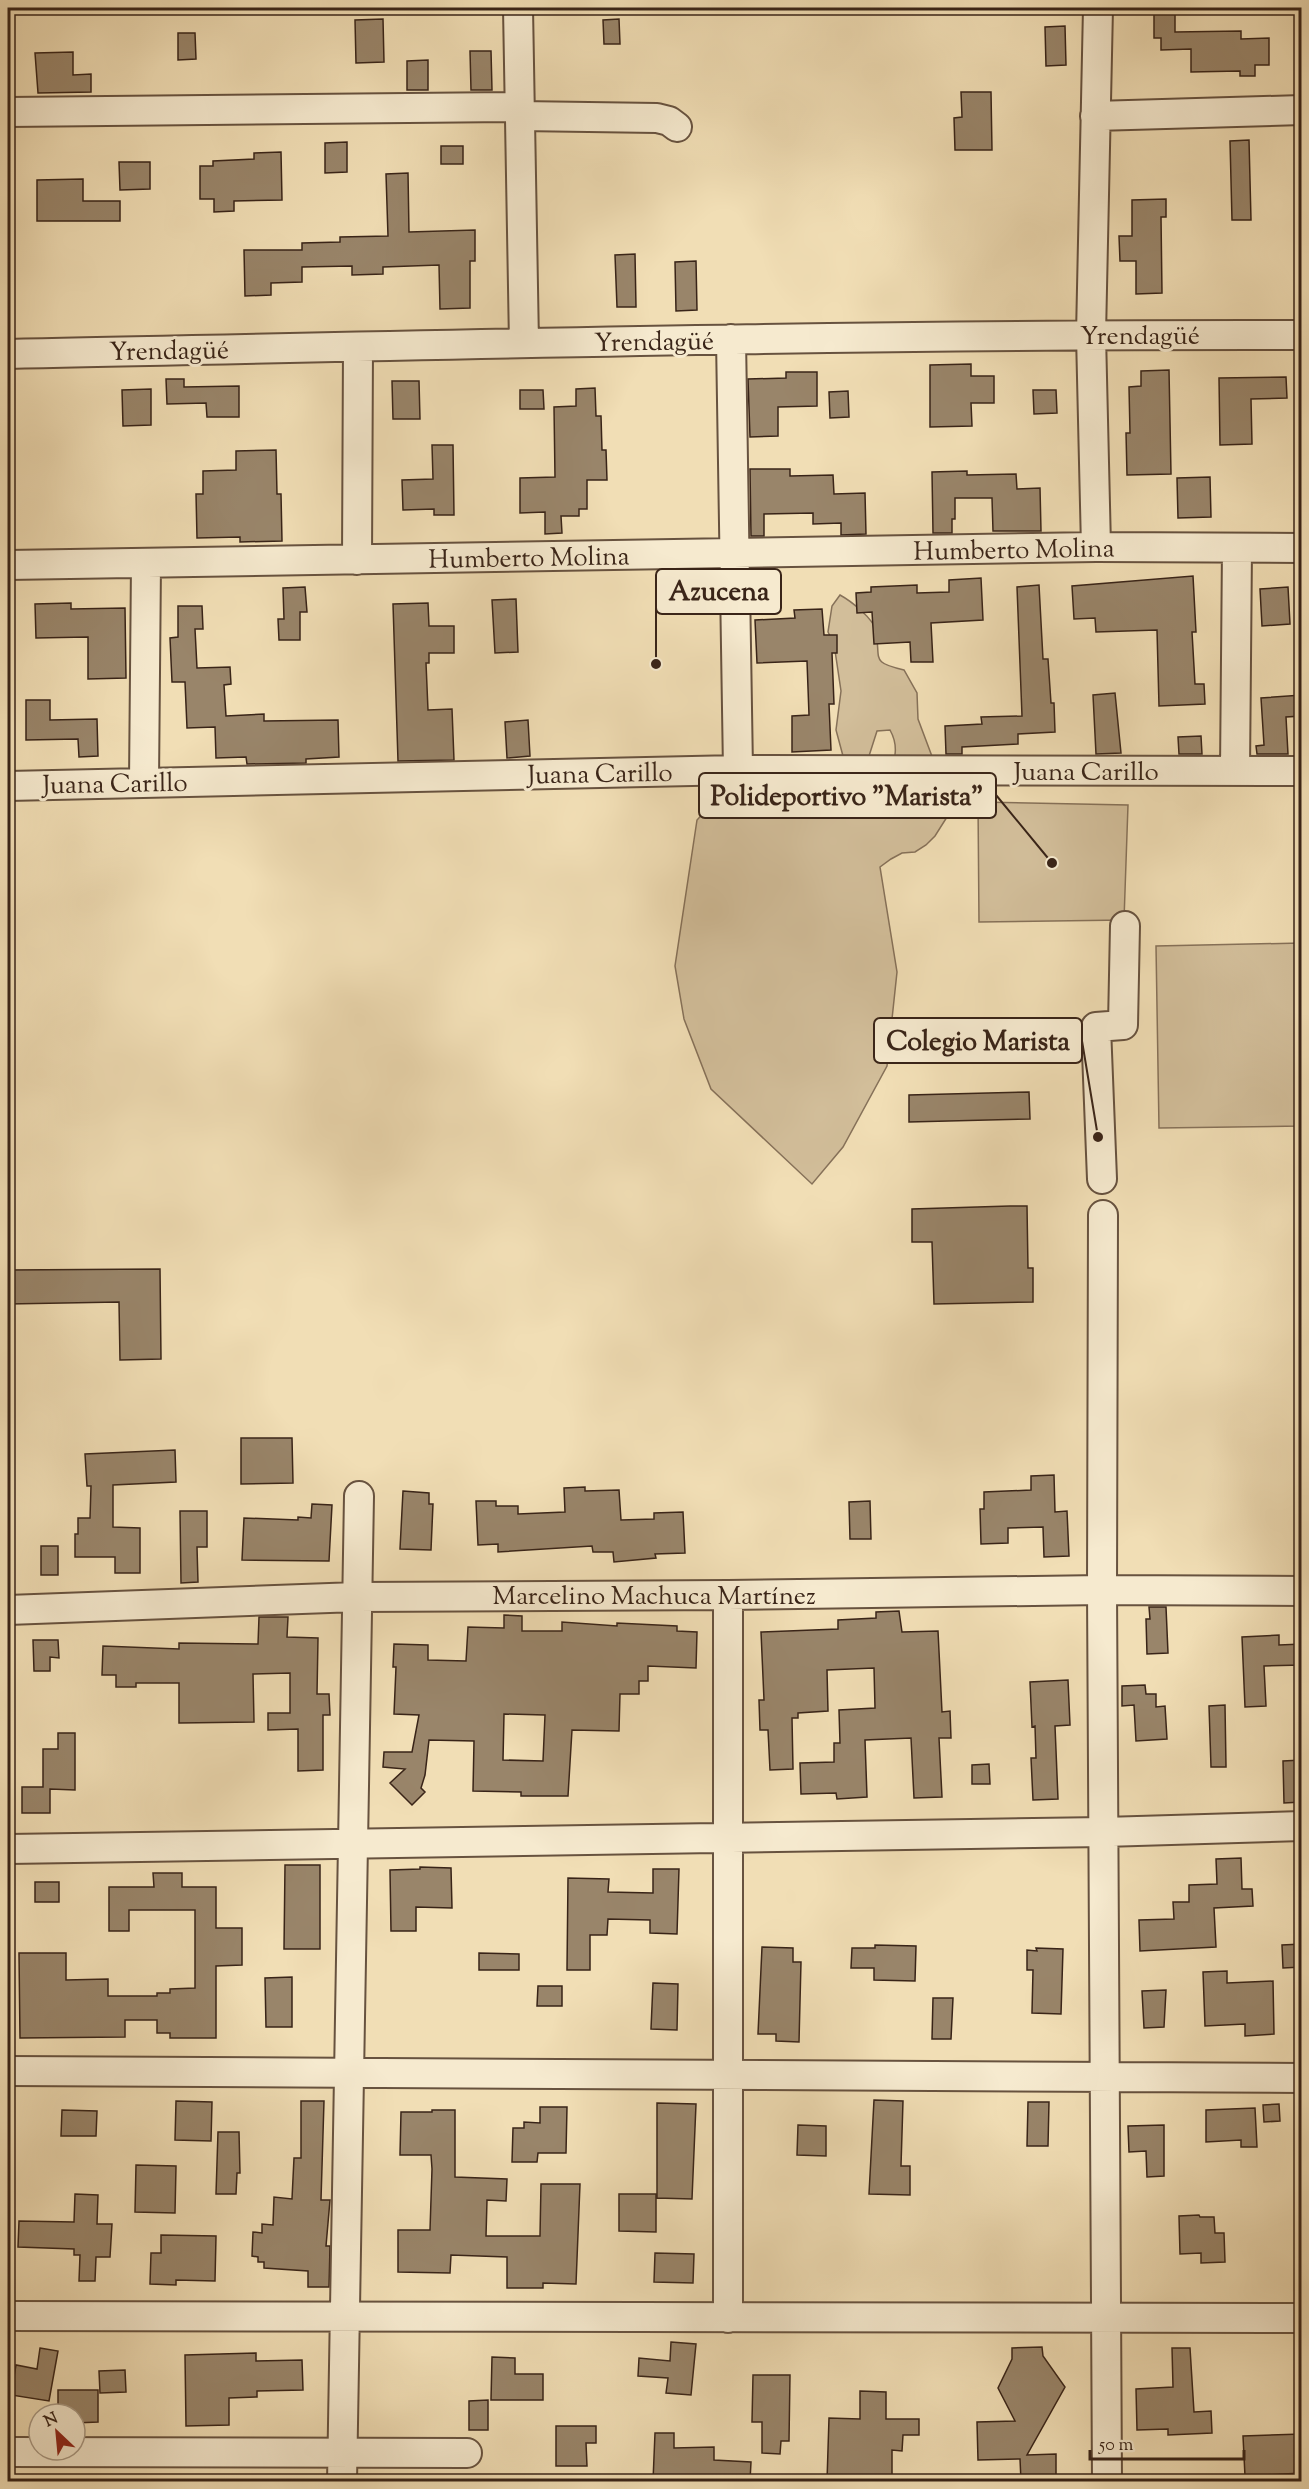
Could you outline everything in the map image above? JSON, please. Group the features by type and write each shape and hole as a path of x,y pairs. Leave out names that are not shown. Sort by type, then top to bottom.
{"street":[{"path":"518,8 524,343"},
{"path":"1096,547 1091,335 1098,8"},
{"path":"1095,116 1302,110"},
{"path":"8,112 520,111 657,118 669,121 677,127"},
{"name":"Yrendagüé","path":"8,354 731,339 1302,335"},
{"path":"731,339 738,770"},
{"path":"357,560 358,347"},
{"name":"Humberto Molina","path":"8,565 1096,547 1302,548"},
{"path":"1235,771 1237,548"},
{"path":"144,782 146,563"},
{"name":"Juana Carillo","path":"8,786 738,770 1302,771"},
{"path":"1102,1179 1096,1027 1123,1025 1125,926"},
{"path":"1103,1215 1102,1590 1107,2481"},
{"path":"342,2481 359,1496"},
{"name":"Marcelino Machuca Martínez","path":"8,1610 357,1597 1102,1590 1302,1591"},
{"path":"728,1595 728,2318"},
{"path":"8,1849 1104,1832 1302,1826"},
{"path":"8,2071 1302,2078"},
{"path":"8,2316 1302,2318"},
{"path":"8,2452 467,2453"}],"shaded area":[{"path":"840,595 850,601 871,621 876,631 878,654 882,662 904,670 917,693 918,719 945,791 947,817 935,836 926,845 915,852 902,853 880,867 897,972 887,1066 843,1147 812,1184 711,1089 684,1019 675,966 697,820 710,806 781,778 837,782 851,793 855,802 867,790 888,780 895,749 890,730 877,731 869,756 853,765 843,756 836,730 841,691 834,644 828,632 832,606"},
{"path":"978,802 1128,805 1124,920 979,922"},
{"path":"1301,943 1301,1126 1159,1128 1156,946"}],"building":[{"path":"1154,11 1175,11 1175,32 1241,31 1241,39 1269,38 1269,65 1255,65 1255,76 1240,76 1240,71 1191,72 1191,49 1161,50 1161,38 1154,38"},
{"path":"383,19 384,62 356,63 355,20"},
{"path":"619,19 620,44 604,44 603,20"},
{"path":"1065,26 1066,65 1046,66 1045,27"},
{"path":"178,33 195,33 196,59 178,60"},
{"path":"470,51 491,51 492,90 471,90"},
{"path":"73,52 73,75 91,74 91,92 38,93 35,53"},
{"path":"428,60 428,90 407,90 407,61"},
{"path":"961,92 991,92 992,150 955,150 954,118 962,117"},
{"path":"1249,140 1251,220 1232,220 1230,141"},
{"path":"347,142 347,172 325,173 325,143"},
{"path":"441,146 463,146 463,164 441,164"},
{"path":"281,152 282,200 234,201 234,211 214,212 214,199 200,199 200,166 213,166 213,161 254,159 254,153"},
{"path":"119,162 150,162 150,189 120,190"},
{"path":"408,173 409,232 475,230 475,261 470,261 470,308 440,309 439,265 383,267 383,274 352,275 352,266 302,267 302,282 271,283 271,295 245,296 244,250 302,250 302,243 340,242 340,237 388,236 386,174"},
{"path":"83,179 83,201 120,201 120,221 37,221 37,180"},
{"path":"1166,199 1166,217 1161,217 1162,293 1136,294 1136,261 1120,261 1119,236 1132,236 1132,200"},
{"path":"635,254 636,307 617,307 615,255"},
{"path":"696,261 697,310 676,311 675,262"},
{"path":"971,364 971,376 994,376 994,403 971,403 972,426 930,427 930,365"},
{"path":"1169,370 1171,474 1127,475 1126,433 1130,433 1129,387 1141,386 1141,371"},
{"path":"786,372 817,372 817,406 778,407 778,436 750,437 748,379 786,378"},
{"path":"1286,377 1287,398 1251,399 1252,444 1220,445 1219,378"},
{"path":"166,379 184,379 184,387 239,386 239,417 207,417 206,403 167,404"},
{"path":"392,381 419,381 420,419 393,419"},
{"path":"595,388 596,416 601,416 602,450 606,450 607,480 587,480 587,509 579,509 579,516 561,516 562,533 545,534 545,512 520,513 520,478 555,477 554,407 576,406 576,389"},
{"path":"151,389 151,425 123,426 122,390"},
{"path":"520,390 543,390 544,409 520,409"},
{"path":"1033,390 1056,390 1057,413 1034,414"},
{"path":"848,391 849,417 830,418 829,392"},
{"path":"432,445 453,445 454,515 434,515 434,509 403,510 402,480 433,479"},
{"path":"276,450 277,494 281,494 282,541 240,542 240,537 197,538 196,494 203,494 203,471 236,470 236,451"},
{"path":"750,469 790,469 790,476 833,475 834,494 865,493 866,534 841,535 841,523 813,524 813,513 764,514 764,536 751,536"},
{"path":"967,471 967,475 1016,474 1017,489 1040,488 1041,531 993,531 992,498 955,498 952,533 933,533 932,472"},
{"path":"1210,477 1211,517 1178,518 1177,478"},
{"path":"1193,576 1196,632 1192,632 1195,684 1204,684 1205,704 1159,706 1157,630 1096,632 1095,618 1074,619 1072,586"},
{"path":"981,578 983,620 931,623 933,662 911,662 910,642 874,644 872,612 857,613 856,593 871,592 871,587 917,585 917,593 949,592 949,580"},
{"path":"1039,585 1043,659 1048,659 1055,732 1018,734 1018,744 962,747 962,754 946,754 945,726 982,724 981,717 1022,716 1017,587"},
{"path":"305,587 307,612 300,612 300,640 279,640 278,619 284,619 283,588"},
{"path":"1288,587 1290,624 1262,626 1260,589"},
{"path":"516,599 518,652 495,653 492,600"},
{"path":"71,603 71,609 125,608 126,678 88,679 88,637 36,638 35,604"},
{"path":"428,603 429,626 454,626 454,653 429,653 429,663 426,663 428,710 452,709 454,760 398,761 393,604"},
{"path":"178,606 202,606 203,629 195,629 197,668 230,667 231,684 224,685 226,716 264,714 264,721 338,720 339,757 306,759 306,763 247,764 246,757 216,758 215,727 187,728 185,682 172,682 170,638 178,637"},
{"path":"822,609 824,635 837,635 837,653 832,653 834,704 829,704 831,750 792,752 792,716 809,715 807,661 757,663 755,620 795,618 794,610"},
{"path":"1115,693 1121,753 1096,754 1093,695"},
{"path":"1302,695 1302,716 1286,717 1288,754 1257,754 1256,746 1264,745 1261,698"},
{"path":"26,700 50,700 50,720 97,719 98,756 79,757 78,739 26,740"},
{"path":"528,720 530,756 507,758 505,722"},
{"path":"1201,736 1202,754 1179,754 1178,737"},
{"path":"1029,1092 1030,1119 909,1122 909,1095"},
{"path":"1027,1206 1028,1268 1033,1268 1033,1302 934,1304 932,1242 912,1242 912,1209"},
{"path":"160,1269 161,1359 120,1360 119,1302 8,1304 8,1270"},
{"path":"241,1438 292,1438 293,1483 241,1484"},
{"path":"175,1450 176,1482 113,1485 113,1527 140,1528 140,1573 115,1573 115,1557 75,1557 78,1518 90,1518 91,1486 87,1486 85,1454"},
{"path":"1054,1475 1055,1512 1067,1511 1069,1556 1044,1557 1043,1527 1008,1528 1008,1543 981,1544 980,1509 984,1509 984,1492 1031,1490 1031,1476"},
{"path":"585,1487 585,1491 619,1490 621,1520 654,1519 654,1513 683,1512 685,1553 655,1554 656,1558 614,1562 613,1552 593,1552 592,1546 498,1552 498,1544 478,1545 476,1501 496,1501 496,1506 518,1506 518,1514 565,1512 564,1488"},
{"path":"403,1491 429,1493 429,1504 433,1504 431,1550 400,1549"},
{"path":"870,1501 871,1539 850,1539 849,1502"},
{"path":"312,1504 332,1505 329,1561 242,1560 244,1518 298,1520 298,1517 311,1518"},
{"path":"180,1511 207,1511 207,1547 197,1547 198,1582 181,1583"},
{"path":"41,1546 58,1546 58,1575 41,1575"},
{"path":"1149,1607 1166,1607 1168,1653 1147,1654 1146,1619 1150,1619"},
{"path":"899,1611 902,1632 938,1631 942,1712 950,1711 951,1738 939,1738 942,1797 914,1798 911,1738 865,1740 867,1797 837,1799 836,1793 801,1794 800,1763 834,1762 834,1743 840,1743 839,1710 875,1708 874,1668 827,1670 828,1711 798,1713 798,1718 792,1718 793,1769 770,1770 768,1730 760,1730 759,1700 764,1700 761,1632 838,1629 838,1620 876,1618 876,1612"},
{"path":"504,1615 522,1616 522,1631 562,1631 562,1622 617,1626 617,1623 677,1626 677,1631 697,1632 696,1668 648,1666 648,1681 639,1681 639,1694 620,1694 619,1731 572,1730 568,1796 521,1796 521,1792 473,1791 474,1741 429,1740 425,1775 421,1788 425,1792 412,1805 390,1783 405,1769 383,1767 384,1752 412,1752 419,1715 394,1714 396,1667 393,1667 394,1644 428,1645 428,1660 466,1661 468,1627 504,1628","holes":["504,1714 545,1715 543,1761 503,1760"]},
{"path":"259,1617 288,1617 287,1637 318,1638 317,1694 329,1694 330,1715 323,1715 323,1770 298,1771 298,1729 268,1730 268,1713 290,1713 290,1673 253,1674 254,1722 179,1723 179,1683 136,1683 136,1687 116,1687 116,1675 102,1675 103,1646 179,1649 179,1643 258,1644"},
{"path":"1279,1635 1279,1645 1302,1644 1302,1665 1264,1666 1266,1706 1245,1707 1242,1637"},
{"path":"33,1640 58,1640 59,1658 50,1657 50,1671 34,1671"},
{"path":"1068,1680 1070,1725 1055,1726 1058,1799 1033,1800 1031,1758 1036,1758 1030,1682"},
{"path":"1145,1685 1146,1694 1156,1694 1156,1707 1165,1706 1167,1739 1136,1741 1134,1705 1122,1706 1122,1686"},
{"path":"1225,1705 1226,1767 1211,1767 1209,1706"},
{"path":"58,1733 75,1733 75,1790 50,1789 50,1813 22,1813 22,1787 43,1787 43,1749 58,1749"},
{"path":"1302,1760 1302,1802 1284,1803 1283,1761"},
{"path":"989,1764 990,1784 972,1784 972,1765"},
{"path":"1241,1858 1242,1889 1252,1889 1253,1906 1214,1908 1216,1947 1140,1951 1139,1920 1174,1919 1173,1902 1189,1902 1189,1885 1217,1884 1216,1859"},
{"path":"285,1865 320,1865 320,1949 284,1949"},
{"path":"420,1867 451,1868 452,1908 416,1907 416,1931 391,1931 390,1870 420,1869"},
{"path":"653,1869 679,1869 677,1934 650,1933 650,1920 608,1919 607,1935 590,1935 590,1970 567,1970 568,1878 609,1879 608,1892 653,1893"},
{"path":"153,1873 182,1873 182,1887 216,1887 216,1928 242,1928 242,1965 216,1966 216,2038 170,2038 170,2033 157,2033 157,2020 125,2020 125,2037 20,2038 19,1953 66,1953 66,1980 108,1979 108,1996 157,1996 157,1993 170,1993 170,1989 195,1988 195,1910 129,1910 129,1931 109,1931 109,1887 154,1887"},
{"path":"35,1882 59,1882 59,1902 35,1902"},
{"path":"1302,1944 1302,1967 1283,1968 1282,1945"},
{"path":"875,1945 916,1946 915,1981 874,1980 874,1968 851,1968 852,1948 875,1948"},
{"path":"762,1947 793,1948 793,1962 801,1962 799,2042 776,2041 776,2034 758,2034"},
{"path":"1036,1948 1063,1949 1061,2014 1032,2013 1033,1970 1027,1970 1027,1950 1037,1951"},
{"path":"479,1953 519,1954 519,1970 479,1970"},
{"path":"1227,1971 1227,1983 1273,1981 1274,2034 1245,2036 1245,2024 1205,2026 1203,1972"},
{"path":"292,1977 292,2027 266,2027 265,1978"},
{"path":"653,1983 678,1984 677,2030 651,2029"},
{"path":"538,1986 562,1986 562,2006 537,2006"},
{"path":"1166,1990 1164,2027 1144,2028 1142,1991"},
{"path":"933,1998 953,1998 951,2039 932,2039"},
{"path":"874,2100 903,2101 901,2166 910,2166 910,2195 869,2194"},
{"path":"176,2101 212,2102 211,2141 175,2140"},
{"path":"301,2101 324,2101 321,2200 330,2200 326,2246 330,2246 329,2287 308,2287 308,2271 264,2268 264,2262 258,2262 258,2257 252,2256 253,2232 262,2233 262,2224 273,2225 274,2197 292,2199 294,2158 301,2158"},
{"path":"1028,2102 1049,2102 1048,2146 1027,2146"},
{"path":"657,2103 696,2104 692,2199 657,2198"},
{"path":"1279,2104 1280,2121 1264,2122 1263,2105"},
{"path":"540,2107 567,2107 566,2153 538,2153 537,2162 512,2162 513,2128 524,2128 524,2122 540,2123"},
{"path":"1255,2108 1257,2147 1241,2147 1241,2140 1206,2142 1206,2110"},
{"path":"62,2110 97,2111 96,2136 61,2136"},
{"path":"432,2110 455,2110 455,2177 507,2179 506,2201 487,2200 486,2236 540,2236 541,2184 580,2184 576,2284 543,2283 543,2288 507,2288 507,2257 451,2255 450,2273 398,2272 398,2230 430,2230 432,2169 431,2155 400,2155 401,2112 432,2112"},
{"path":"798,2125 826,2126 826,2156 797,2155"},
{"path":"1164,2125 1164,2176 1147,2177 1146,2151 1129,2152 1128,2126"},
{"path":"218,2132 239,2132 240,2173 237,2173 236,2194 216,2194"},
{"path":"136,2165 176,2166 175,2213 135,2212"},
{"path":"75,2194 98,2195 97,2224 112,2224 110,2257 96,2257 95,2281 79,2281 80,2255 74,2255 74,2249 18,2247 19,2221 74,2222"},
{"path":"619,2194 656,2194 656,2232 619,2231"},
{"path":"1199,2215 1200,2217 1214,2217 1215,2233 1224,2233 1225,2262 1201,2263 1201,2253 1180,2254 1179,2216"},
{"path":"161,2235 216,2236 215,2281 176,2280 176,2285 150,2284 151,2253 161,2253"},
{"path":"655,2253 694,2254 693,2283 654,2282"},
{"path":"671,2342 696,2344 691,2395 666,2393 668,2378 638,2376 639,2358 670,2361"},
{"path":"1042,2347 1043,2356 1065,2387 1027,2455 1056,2454 1056,2481 1021,2481 1020,2459 978,2460 977,2422 1015,2421 998,2388 1012,2359 1012,2348"},
{"path":"40,2348 58,2351 49,2401 11,2395 16,2365 37,2369"},
{"path":"1172,2348 1190,2348 1194,2412 1211,2411 1212,2433 1168,2435 1168,2429 1137,2430 1136,2389 1173,2387"},
{"path":"256,2353 256,2361 302,2360 303,2390 257,2391 257,2397 229,2398 229,2425 186,2426 185,2355"},
{"path":"492,2357 515,2358 515,2374 543,2374 543,2400 491,2400"},
{"path":"125,2370 126,2392 100,2393 99,2371"},
{"path":"753,2375 790,2375 789,2441 781,2441 780,2454 762,2453 762,2422 752,2422"},
{"path":"58,2390 98,2390 98,2422 87,2422 87,2402 58,2402"},
{"path":"860,2391 886,2392 886,2419 919,2419 919,2435 903,2435 902,2451 892,2450 892,2481 827,2481 829,2418 860,2419"},
{"path":"488,2400 488,2430 469,2430 469,2401"},
{"path":"556,2426 596,2426 596,2443 586,2443 587,2466 556,2466"},
{"path":"655,2433 674,2433 674,2448 714,2447 714,2460 751,2462 750,2481 653,2481"},
{"path":"1302,2434 1302,2473 1245,2476 1243,2436"}],"place":[{"name":"Azucena","path":"656,664"},
{"name":"Polideportivo \"Marista\"","path":"1052,863"},
{"name":"Colegio Marista","path":"1098,1137"}]}
